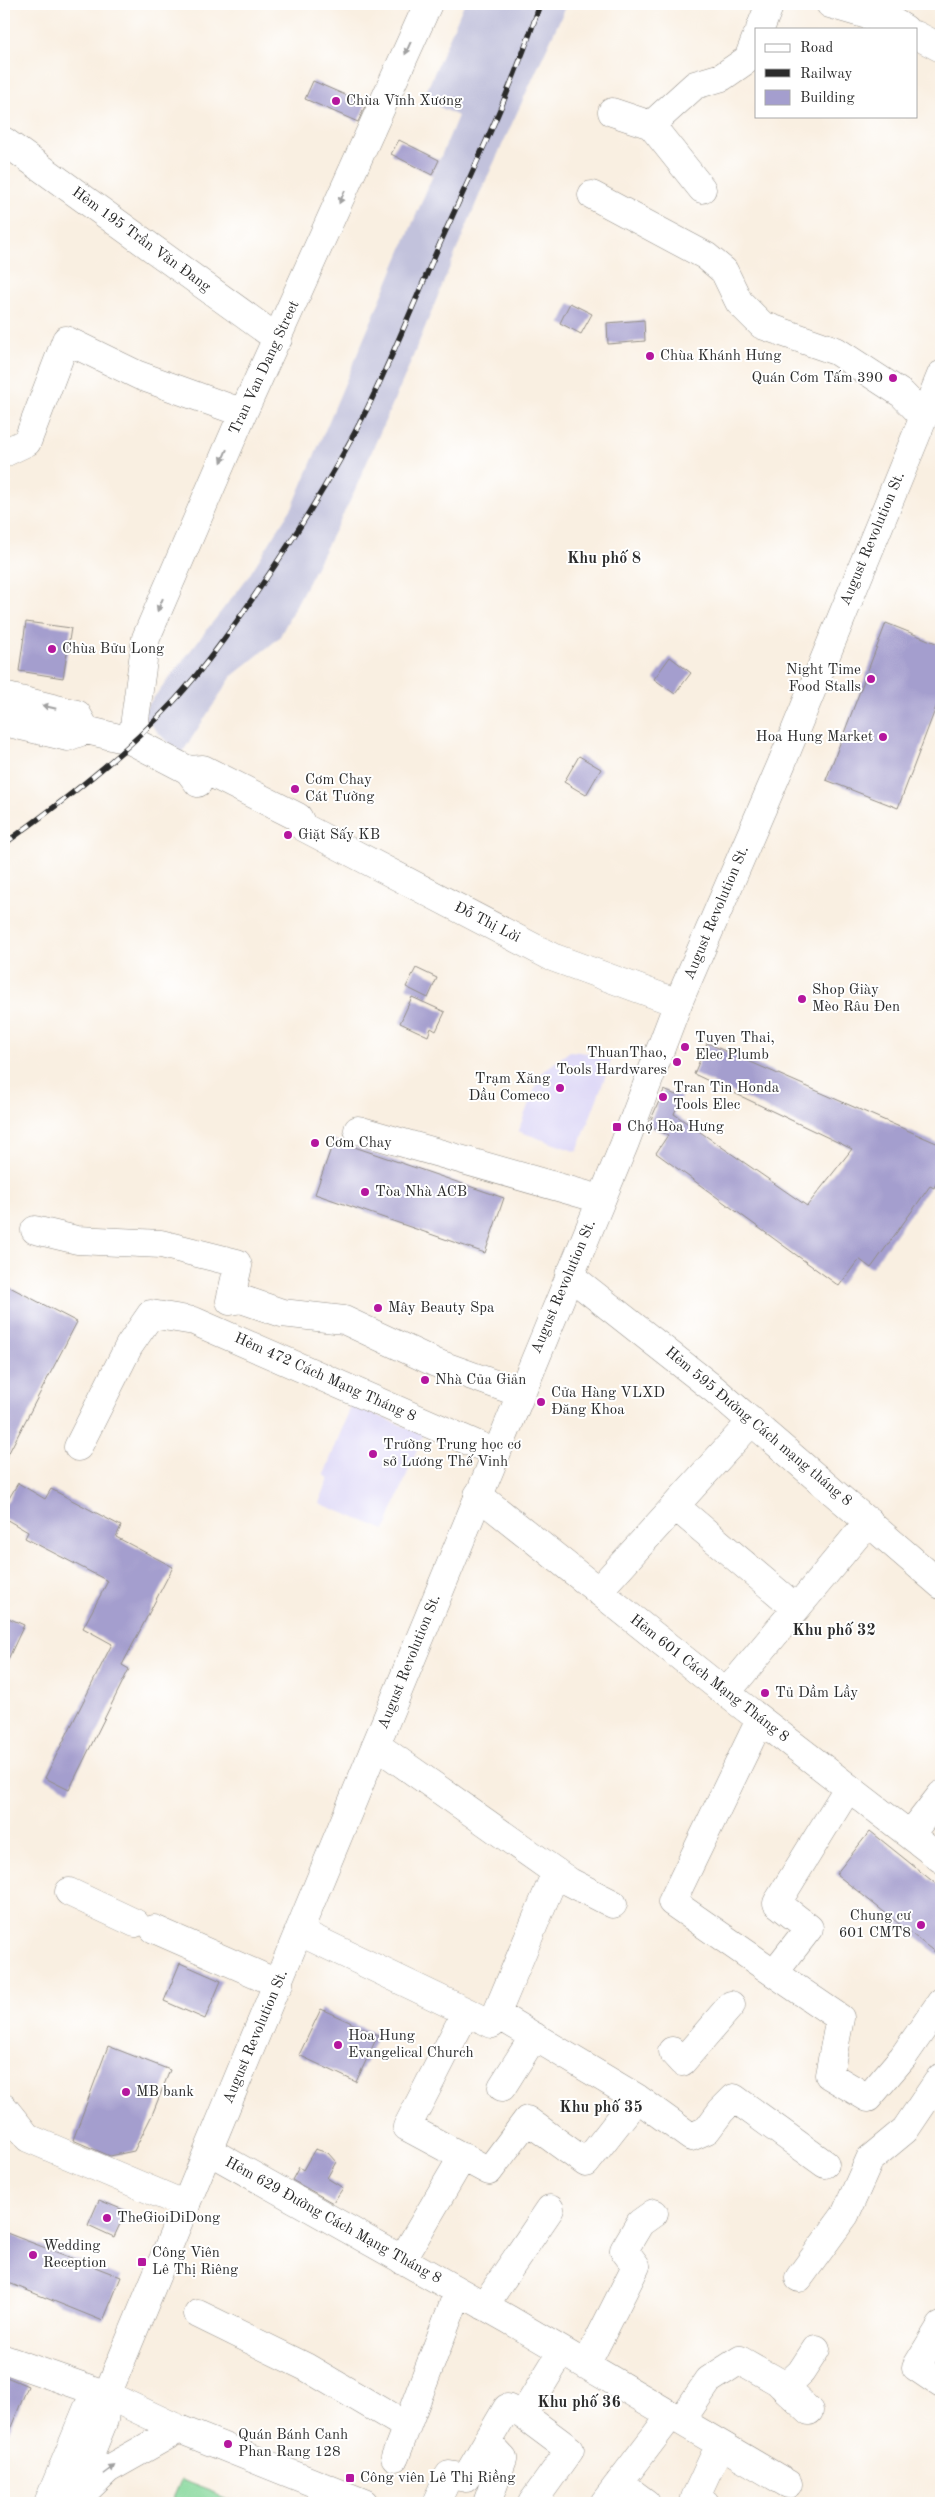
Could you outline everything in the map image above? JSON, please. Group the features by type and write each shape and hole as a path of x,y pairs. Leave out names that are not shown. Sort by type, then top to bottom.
{"street":[{"name":"Tran Van Dang Street","path":"116,744 146,638 243,413 428,4"},
{"path":"760,28 770,4"},
{"path":"830,4 905,23"},
{"path":"918,32 941,48"},
{"path":"651,125 695,85 722,77 748,59 755,41"},
{"path":"612,112 651,125 702,189"},
{"name":"Hẻm 195 Trần Văn Ðang","path":"4,141 278,339"},
{"path":"592,195 706,256 724,271 740,302 762,325 836,351 902,394 924,417"},
{"path":"4,453 26,442 66,340 138,375 243,413"},
{"name":"August Revolution St.","path":"72,2503 104,2420 107,2395 279,1984 600,1199 678,1003 781,765 941,375"},
{"path":"4,696 77,714 86,730"},
{"name":"Đỗ Thị Lời","path":"4,722 67,737 86,730 116,744 188,770 198,784 291,830 303,827 552,957 678,1003"},
{"path":"358,1130 600,1199"},
{"path":"35,1230 77,1240 161,1244 232,1262 238,1266 230,1301 241,1299 282,1313 344,1320 436,1363 520,1393"},
{"name":"Hẻm 595 Đường Cách mạng tháng 8","path":"569,1275 628,1320 752,1421 869,1520 941,1585"},
{"name":"Hẻm 472 Cách Mạng Tháng 8","path":"78,1447 129,1346 151,1314 194,1321 496,1453"},
{"path":"598,1591 752,1421"},
{"name":"Hẻm 601 Cách Mạng Tháng 8","path":"478,1495 760,1720 941,1859"},
{"path":"675,1506 796,1608"},
{"path":"726,1693 869,1520"},
{"path":"760,1720 672,1902 840,2018 829,2075 868,2098 903,2057 941,2002"},
{"path":"376,1745 556,1872 613,1904"},
{"path":"774,1973 809,1928 777,1903 848,1788"},
{"path":"910,1835 941,1795"},
{"path":"300,1932 492,2024 556,1872"},
{"path":"69,1892 279,1984"},
{"path":"672,2051 682,2062 731,2006"},
{"path":"466,2012 408,2127 489,2171 527,2120 586,2164 637,2098"},
{"path":"496,2015 637,2098 691,2137 706,2130 720,2111 734,2098 825,2164"},
{"path":"502,2086 534,2036"},
{"path":"799,2278 845,2215 870,2159 904,2130 941,2078 903,2057"},
{"path":"4,2108 28,2138 186,2205"},
{"name":"Hẻm 629 Đường Cách Mạng Tháng 8","path":"209,2152 484,2306 788,2484"},
{"path":"402,2260 464,2156"},
{"path":"484,2306 550,2209"},
{"path":"586,2365 636,2266 624,2250 640,2223 654,2213"},
{"name":"Hẻm 629 Đường Cách Mạng Tháng 8","path":"395,2457 458,2292"},
{"path":"198,2314 306,2367 406,2426"},
{"path":"941,2326 916,2367 941,2384"},
{"path":"784,2388 801,2372 816,2349"},
{"path":"523,2415 562,2351"},
{"path":"4,2359 107,2395 179,2428 364,2503"},
{"path":"646,2503 612,2493 709,2380 740,2360 784,2388 809,2411"},
{"path":"48,2503 88,2408 107,2395"},
{"path":"436,2503 449,2475 466,2478 507,2408 523,2415 570,2450 532,2503"},
{"path":"72,2503 108,2469 179,2428"},
{"path":"486,2503 504,2459 487,2442"},
{"path":"705,2503 695,2498 720,2444"}],"shaded area":[{"path":"464,4 567,4 481,191 407,371 350,501 279,638 232,676 180,756 141,714 248,577 293,506 458,116 423,99"},
{"path":"570,1051 613,1056 577,1152 518,1131 541,1073"},
{"name":"Trường Trung học cơ sở Lương Thế Vinh","path":"351,1405 423,1434 385,1530 319,1503 329,1478 324,1475"}],"green space":[{"path":"181,2480 241,2503 171,2503"}],"building":[{"name":"Chùa Vĩnh Xương","path":"313,81 366,104 358,122 305,99"},
{"path":"399,140 439,160 432,175 391,154"},
{"path":"570,303 592,314 581,334 560,323"},
{"path":"644,320 645,341 608,344 607,323"},
{"name":"Chùa Bửu Long","path":"26,622 71,628 63,678 19,671"},
{"name":"Hoa Hung Market","path":"886,623 941,645 941,694 898,808 826,780"},
{"path":"670,657 691,673 675,694 654,679"},
{"path":"579,756 601,769 586,795 564,782"},
{"path":"416,968 437,978 428,998 406,987"},
{"path":"412,997 445,1012 436,1031 431,1028 428,1036 400,1023"},
{"path":"707,1043 941,1145 941,1172 934,1188 930,1186 871,1268 859,1259 839,1286 656,1153 668,1135 648,1126 664,1090 681,1097 674,1114 807,1206 852,1149 694,1074"},
{"path":"334,1140 504,1198 485,1253 315,1194"},
{"path":"4,1284 77,1322 4,1462"},
{"path":"18,1483 45,1499 51,1489 121,1526 116,1537 173,1567 122,1665 129,1669 69,1790 45,1778 112,1644 83,1628 108,1581 25,1538 28,1532 4,1518 4,1507"},
{"path":"4,1616 24,1625 4,1668"},
{"name":"Chung cư 601 CMT8","path":"870,1831 941,1888 941,1957 836,1874"},
{"path":"180,1963 221,1981 205,2019 164,2001"},
{"name":"Hoa Hung Evangelical Church","path":"321,2009 378,2035 356,2082 299,2055"},
{"name":"MB bank","path":"108,2046 170,2070 152,2115 134,2151 110,2156 73,2140"},
{"path":"315,2149 328,2153 336,2162 327,2178 343,2188 333,2203 292,2180 299,2167 303,2170"},
{"name":"TheGioiDiDong","path":"99,2200 126,2211 114,2237 88,2225"},
{"name":"Wedding Reception","path":"4,2232 121,2277 103,2321 4,2281"},
{"path":"4,2376 28,2386 4,2444"}],"railway":[{"path":"4,844 93,776 156,720 198,673 220,644 290,543 344,453 368,407 505,97 540,4"}],"place":[{"name":"Chùa Vĩnh Xương","path":"336,101"},
{"name":"Chùa Khánh Hưng","path":"650,356"},
{"name":"Quán Cơm Tấm 390","path":"893,378"},
{"name":"Chùa Bửu Long","path":"52,649"},
{"name":"Night Time Food Stalls","path":"871,679"},
{"name":"Hoa Hung Market","path":"883,737"},
{"name":"Cơm Chay Cát Tường","path":"295,789"},
{"name":"Giặt Sấy KB","path":"288,835"},
{"name":"Shop Giày Mèo Râu Đen","path":"802,999"},
{"name":"Tuyen Thai, Elec Plumb","path":"685,1047"},
{"name":"ThuanThao, Tools Hardwares","path":"677,1062"},
{"name":"Trạm Xăng Dầu Comeco","path":"560,1088"},
{"name":"Tran Tin Honda Tools Elec","path":"663,1097"},
{"name":"Chợ Hòa Hưng","path":"617,1127"},
{"name":"Cơm Chay","path":"315,1143"},
{"name":"Tòa Nhà ACB","path":"365,1192"},
{"name":"Mây Beauty Spa","path":"378,1308"},
{"name":"Nhà Của Giản","path":"425,1380"},
{"name":"Cửa Hàng VLXD Đăng Khoa","path":"541,1402"},
{"name":"Trường Trung học cơ sở Lương Thế Vinh","path":"373,1454"},
{"name":"Tủ Dầm Lầy","path":"765,1693"},
{"name":"Chung cư 601 CMT8","path":"921,1925"},
{"name":"Hoa Hung Evangelical Church","path":"338,2045"},
{"name":"MB bank","path":"126,2092"},
{"name":"TheGioiDiDong","path":"107,2218"},
{"name":"Wedding Reception","path":"33,2255"},
{"name":"Công Viên Lê Thị Riêng","path":"142,2262"},
{"name":"Quán Bánh Canh Phan Rang 128","path":"228,2444"},
{"name":"Công viên Lê Thị Riềng","path":"350,2478"}],"district":[{"name":"Khu phố 8","path":"604,559"},
{"name":"Khu phố 32","path":"834,1631"},
{"name":"Khu phố 35","path":"601,2108"},
{"name":"Khu phố 36","path":"579,2403"}]}
